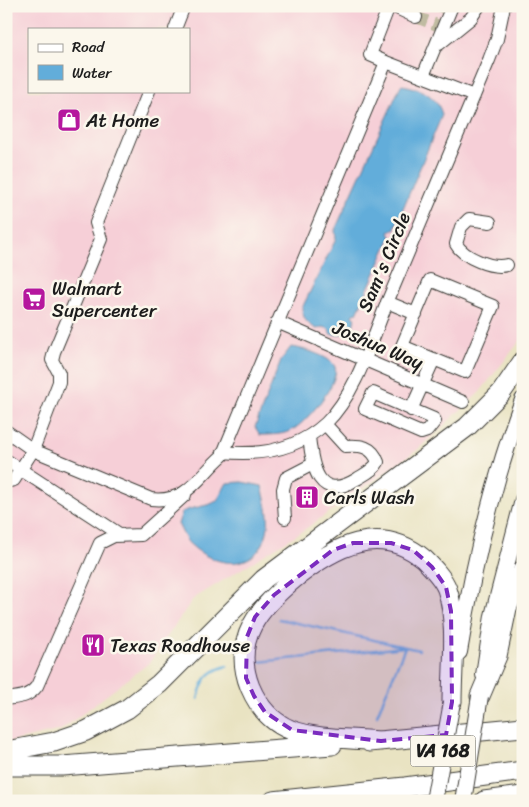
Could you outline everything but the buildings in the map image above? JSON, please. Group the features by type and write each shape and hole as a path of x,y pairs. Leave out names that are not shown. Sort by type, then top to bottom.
{"highway":[{"path":"6,751 54,742 86,732 127,709 159,684 264,579 468,427 501,393 523,361"},
{"path":"381,741 314,735 292,730 276,722 264,712 246,678 244,655 247,637 255,617 274,596 333,550 353,543 371,541 391,543 413,550 432,567 446,587 452,611 452,702"},
{"path":"480,696 497,656 507,608 523,570"},
{"path":"6,766 82,765 381,741 523,727"},
{"path":"273,801 405,787 523,771"},
{"path":"348,801 523,779"},
{"path":"484,801 523,796"}],"main road":[{"path":"452,702 477,554 509,436 523,400"},
{"path":"463,801 493,616 523,500"},
{"name":"VA 168","path":"434,801 452,702"}],"street":[{"path":"175,28 184,6"},
{"path":"416,17 391,6 370,55 474,96"},
{"path":"435,47 471,18 479,6"},
{"name":"Sam's Circle","path":"223,452 251,454 288,447 309,436 325,424 339,409 364,359 474,96 501,25 504,6"},
{"path":"501,25 512,6"},
{"path":"423,76 435,47 440,27 449,8"},
{"path":"6,699 32,693 95,551 106,538 121,535 141,535 192,488 223,452 386,62"},
{"path":"6,482 14,480 33,450 59,382 59,373 52,360 54,352 101,239 96,223 150,92"},
{"path":"490,222 469,219 461,227 456,244 463,253 491,265 500,267 507,265"},
{"path":"430,280 493,306 465,372 434,359 402,346 430,280"},
{"path":"387,302 416,314"},
{"name":"Joshua Way","path":"277,322 463,402"},
{"path":"411,410 434,359"},
{"path":"372,393 411,410 434,419 434,422 427,431 422,433 365,409 372,393"},
{"path":"309,436 311,465 325,484 336,488 346,486 375,468 378,462 376,455 366,447 345,446 325,424"},
{"path":"6,431 33,450 151,499 163,500 179,496 192,488"},
{"path":"6,460 121,535"},
{"path":"285,518 283,489 286,478 311,465"}],"highlighted area":[{"path":"353,543 391,543 413,550 432,567 446,587 451,611 452,702 446,735 381,741 292,730 265,712 254,696 246,678 247,637 255,617 274,595 333,550"}],"shaded area":[{"path":"6,6 523,6 523,337 479,393 417,450 304,530 193,599 149,663 61,730 6,743"}],"water":[{"path":"401,85 421,90 427,94 440,108 442,115 394,230 389,232 391,237 357,313 352,315 355,318 353,327 339,335 330,334 329,329 322,327 317,329 308,323 303,315 302,308 336,239 335,230"},
{"path":"291,347 315,353 328,359 335,367 333,382 328,392 300,425 282,434 260,435 255,427 281,360"},
{"path":"242,482 262,486 268,515 268,526 262,545 255,554 246,560 236,562 225,562 202,554 186,539 178,524 182,512 214,503 227,483"}],"waterway":[{"path":"279,619 419,650"},
{"path":"258,662 405,647"},
{"path":"377,715 405,647"},
{"path":"198,699 207,677 220,668 227,666"}],"tunnel":[{"path":"440,6 444,8"},
{"path":"416,17 437,25"}],"place":[{"name":"At Home","path":"69,120"},
{"name":"Walmart Supercenter","path":"34,299"},
{"name":"Carls Wash","path":"307,497"},
{"name":"Texas Roadhouse","path":"93,645"}]}
